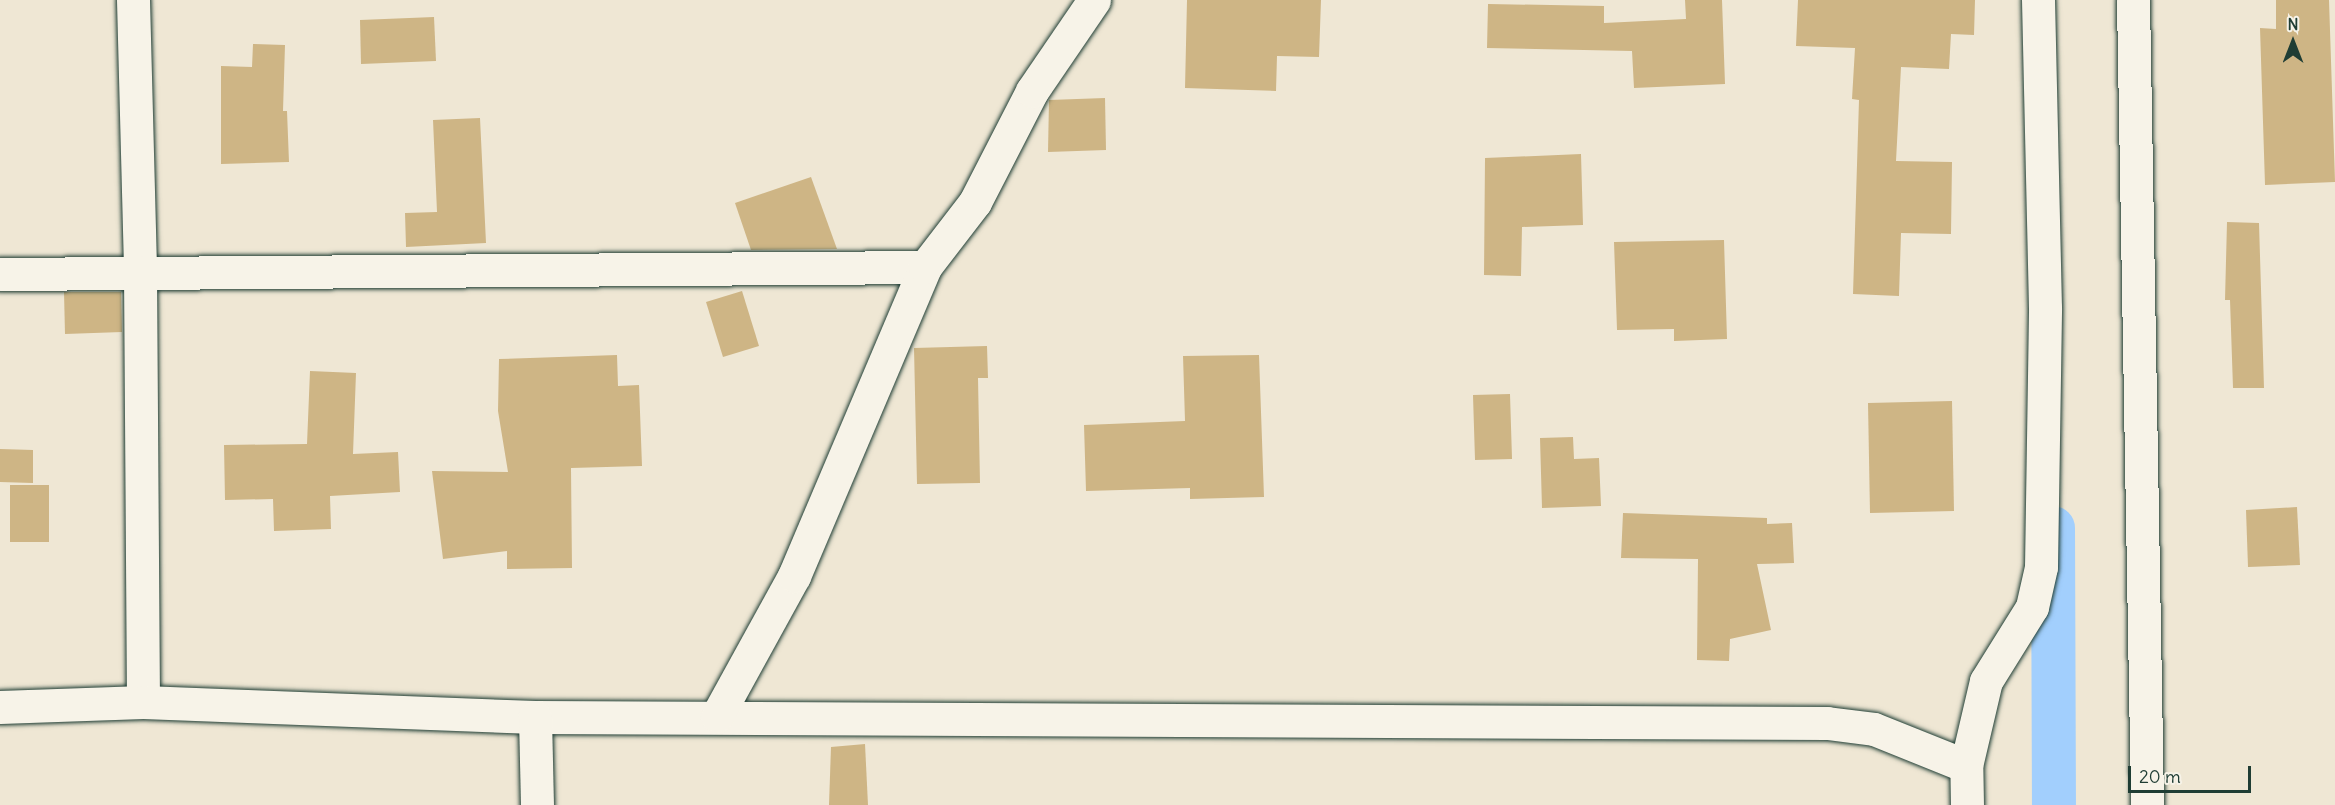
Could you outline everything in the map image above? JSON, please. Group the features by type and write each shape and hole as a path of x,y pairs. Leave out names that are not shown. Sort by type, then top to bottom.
{"street":[{"path":"133,0 140,272 143,702"},
{"path":"717,716 794,576 925,267 975,202 1032,91 1094,0"},
{"path":"1967,805 1966,766 1986,681 2032,607 2041,567 2045,308 2037,0"},
{"path":"2133,0 2147,805"},
{"path":"0,274 925,267"},
{"path":"0,707 143,702 535,717 717,716 1827,723 1874,729 1966,766"},
{"path":"535,717 537,805"}],"building":[{"path":"1187,0 1321,0 1319,57 1277,56 1276,91 1185,88"},
{"path":"1685,0 1722,0 1725,84 1634,88 1632,51 1487,48 1488,4 1604,6 1604,23 1686,19"},
{"path":"1798,0 1975,0 1974,35 1951,34 1949,69 1901,67 1896,161 1952,162 1951,234 1901,233 1899,296 1853,294 1859,100 1852,99 1855,48 1796,46"},
{"path":"2276,0 2329,0 2335,182 2265,185 2260,28 2276,29"},
{"path":"434,17 436,61 361,64 360,20"},
{"path":"253,44 285,45 283,111 287,111 289,162 221,164 221,66 252,67"},
{"path":"1105,98 1106,150 1048,152 1049,100"},
{"path":"480,118 486,243 406,247 405,213 437,212 433,120"},
{"path":"1581,154 1583,225 1522,227 1521,276 1484,275 1485,158"},
{"path":"811,177 837,249 751,250 735,203"},
{"path":"2227,222 2259,223 2264,388 2233,388 2230,300 2225,300"},
{"path":"1724,240 1727,339 1674,341 1674,329 1617,330 1614,242"},
{"path":"742,291 759,346 723,357 706,302"},
{"path":"64,292 121,292 122,332 65,334"},
{"path":"987,346 988,378 978,378 980,483 917,484 914,348"},
{"path":"617,355 618,386 639,385 642,466 571,468 572,568 507,569 507,551 443,559 432,471 508,472 498,411 499,359"},
{"path":"1259,355 1264,497 1190,499 1190,488 1086,491 1084,425 1185,421 1183,356"},
{"path":"310,371 356,373 353,454 398,452 400,492 330,496 331,529 274,531 273,499 225,500 224,445 307,444"},
{"path":"1510,394 1512,459 1475,460 1473,395"},
{"path":"1952,401 1954,511 1870,513 1868,403"},
{"path":"1573,437 1574,459 1599,458 1601,506 1542,508 1540,438"},
{"path":"0,449 33,450 33,483 0,482"},
{"path":"10,485 49,485 49,542 10,542"},
{"path":"2297,507 2300,565 2248,567 2246,510"},
{"path":"1623,513 1767,518 1767,524 1792,523 1794,563 1757,564 1771,630 1730,639 1729,661 1697,660 1698,559 1621,558"},
{"path":"865,744 868,805 829,805 831,747"}],"waterway":[{"path":"2053,528 2054,805"}]}
